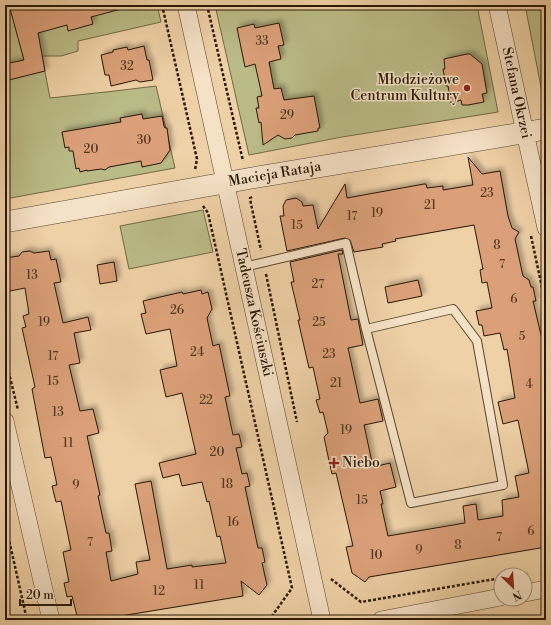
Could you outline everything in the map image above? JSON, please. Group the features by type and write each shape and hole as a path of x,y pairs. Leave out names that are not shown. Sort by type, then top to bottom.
{"street":[{"name":"Tadeusza Kościuszki","path":"186,5 322,620"},
{"name":"Stefana Okrzei","path":"497,5 524,133 538,229"},
{"name":"Macieja Rataja","path":"5,222 225,183 546,130"},
{"path":"5,421 51,620"},
{"path":"533,591 546,589"},
{"path":"381,620 493,599"}],"lane":[{"path":"244,266 346,243 366,329 411,504 503,485 477,341 453,309 366,329"}],"path":[{"path":"162,5 197,159 195,170"},
{"path":"207,5 244,164"},
{"path":"256,194 250,198 298,425"},
{"path":"202,205 208,212 292,588 272,616 244,620"},
{"path":"538,229 546,306"},
{"path":"5,522 26,620"},
{"path":"331,579 362,602 493,579"},
{"path":"520,620 546,616"}],"green space":[{"path":"5,5 157,5 161,22 78,41 78,51 61,56 42,56 50,98 156,86 175,168 5,199"},
{"path":"215,5 477,5 498,112 342,137 249,155"},
{"path":"525,5 546,5 546,102 544,102"},
{"path":"203,210 213,252 129,269 120,226"}],"building":[{"path":"9,5 120,5 121,9 91,17 93,24 68,31 67,25 38,33 45,71 5,81 5,64 24,60"},
{"path":"279,23 284,45 278,46 281,59 269,62 274,89 281,88 284,100 314,96 320,128 318,128 318,131 295,135 292,138 285,139 278,135 263,145 261,122 259,123 256,108 259,108 257,97 262,96 255,64 245,67 237,28 254,24 255,28"},
{"path":"144,46 147,60 149,60 153,80 140,82 136,80 111,86 109,75 105,75 101,55 113,52 113,50 127,47 128,50"},
{"path":"470,54 482,64 487,93 482,94 484,102 462,105 461,100 451,103 443,69 445,69 444,59"},
{"path":"142,114 143,119 162,116 164,126 167,128 170,150 161,163 142,167 141,161 109,167 105,170 87,170 80,172 79,168 76,169 73,151 69,151 69,147 65,148 62,132 121,122 120,118"},
{"path":"468,157 482,174 500,171 508,216 512,228 519,232 515,239 523,276 529,280 531,287 533,287 536,301 533,301 546,356 546,547 369,577 365,582 352,573 346,547 353,546 336,473 332,474 329,461 324,437 328,433 323,412 320,413 316,400 320,399 313,367 309,368 298,320 300,320 291,282 294,282 290,262 342,250 343,254 338,254 351,320 358,319 363,345 348,348 360,403 378,399 383,421 364,425 373,467 390,463 396,487 380,491 383,504 381,504 388,536 465,523 463,506 476,504 478,520 503,516 502,500 519,497 515,476 529,473 518,420 503,424 498,402 515,398 507,349 504,350 500,333 484,336 482,325 479,325 476,311 492,308 487,282 482,283 480,270 483,269 474,225 395,239 396,241 382,244 383,247 354,252 350,240 345,238 287,251 280,216 284,216 283,206 286,200 296,198 302,202 303,206 313,205 318,229 345,184 347,198 424,184 426,184 427,188 443,186 443,190 473,185"},
{"path":"30,251 34,253 49,251 51,260 56,259 61,282 54,283 63,323 88,317 91,330 74,333 80,363 69,365 80,411 93,409 99,433 87,436 100,495 98,496 106,533 109,533 112,551 106,552 111,581 138,574 136,562 150,560 135,484 151,481 167,569 192,565 192,567 226,563 220,536 217,537 209,501 207,502 202,482 182,486 179,474 163,478 159,463 196,454 182,393 166,397 160,370 177,366 170,329 146,334 141,314 146,313 143,301 182,292 183,294 201,290 202,294 208,292 212,309 207,318 213,346 219,344 230,396 225,397 230,421 233,435 239,434 242,447 236,448 242,474 247,473 250,486 245,487 258,548 262,548 265,562 262,563 267,585 259,595 241,581 243,596 96,620 78,620 72,596 67,597 64,583 69,582 63,552 71,550 61,501 56,502 52,486 57,485 51,457 45,458 32,389 35,387 22,328 26,327 23,316 29,314 25,288 10,291 8,281 5,281 5,258 19,256 22,252"},
{"path":"114,262 117,281 100,284 97,265"},
{"path":"418,280 422,296 388,303 385,287"}],"place":[{"name":"Młodzieżowe Centrum Kultury","path":"467,88"},
{"name":"Niebo","path":"334,463"}]}
